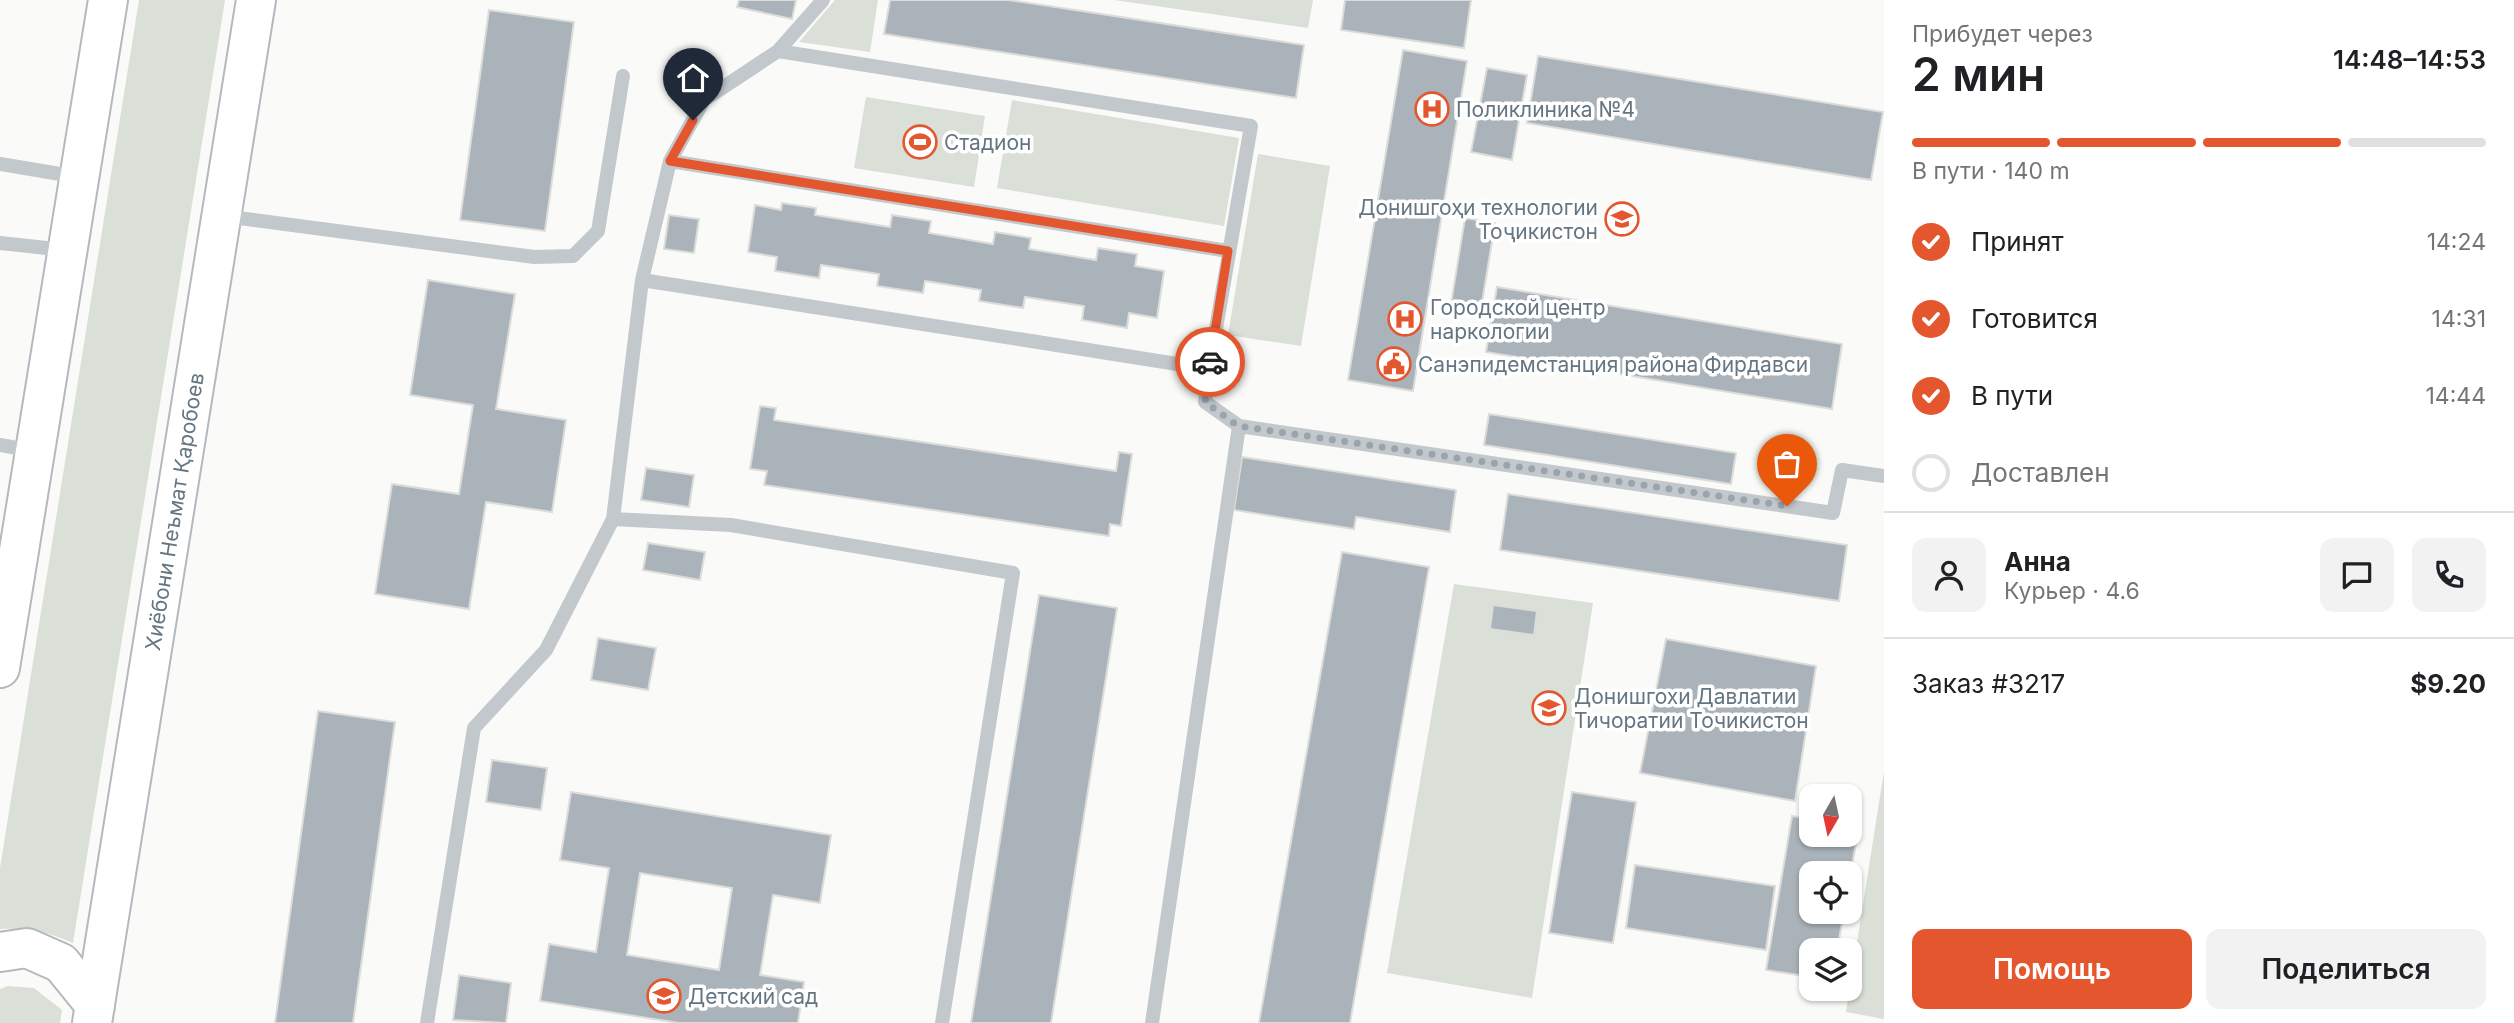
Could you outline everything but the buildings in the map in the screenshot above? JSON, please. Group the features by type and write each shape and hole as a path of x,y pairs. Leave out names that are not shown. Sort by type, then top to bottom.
{"highway":[{"path":"0,668 18,448 67,250 108,0"},
{"name":"Хиёбони Неъмат Қаробоев","path":"93,1014 256,0"},
{"path":"0,952 27,948 61,964 93,1014"}],"lane":[{"path":"427,1023 474,728 546,650 613,519 642,280 670,161 704,100 778,51 823,0"},
{"path":"778,51 1251,126 1228,251 1205,402 1238,426 1833,513 1842,470 1884,476"},
{"path":"221,216 534,257 573,256 598,231 623,76"},
{"path":"670,161 1228,251"},
{"path":"0,164 79,177"},
{"path":"0,243 67,250"},
{"path":"642,280 1209,369"},
{"path":"1152,1023 1238,426"},
{"path":"613,519 731,525 1013,573 942,1023"}],"shaded area":[{"path":"139,0 225,0 73,943 37,932 0,929 0,868"},
{"path":"835,0 878,0 870,52 799,42"},
{"path":"1114,0 1313,0 1308,28"},
{"name":"Стадион","path":"866,97 985,116 974,187 854,168"},
{"path":"1012,100 1239,138 1224,226 997,188"},
{"path":"1258,154 1330,166 1301,346 1228,335"},
{"path":"1454,584 1593,603 1532,998 1387,973"},
{"path":"1884,771 1884,1019 1846,1012 1848,1001 1862,1001 1862,938 1858,938"},
{"path":"8,986 34,988 62,1010 60,1023 0,1023 0,989"}],"way so far":[{"path":"1210,362 1205,402 1238,426 1787,506"}],"place":[{"name":"Поликлиника №4","path":"1432,109"},
{"name":"Стадион","path":"920,142"},
{"name":"Донишгоҳи технологии Тоҷикистон","path":"1622,219"},
{"name":"Городской центр наркологии","path":"1405,319"},
{"name":"Санэпидемстанция района Фирдавси","path":"1394,364"},
{"name":"Донишгохи Давлатии Тичоратии Точикистон","path":"1549,708"},
{"name":"Детский сад","path":"664,996"}],"route":[{"path":"693,120 670,161 1228,251 1210,362"}]}
